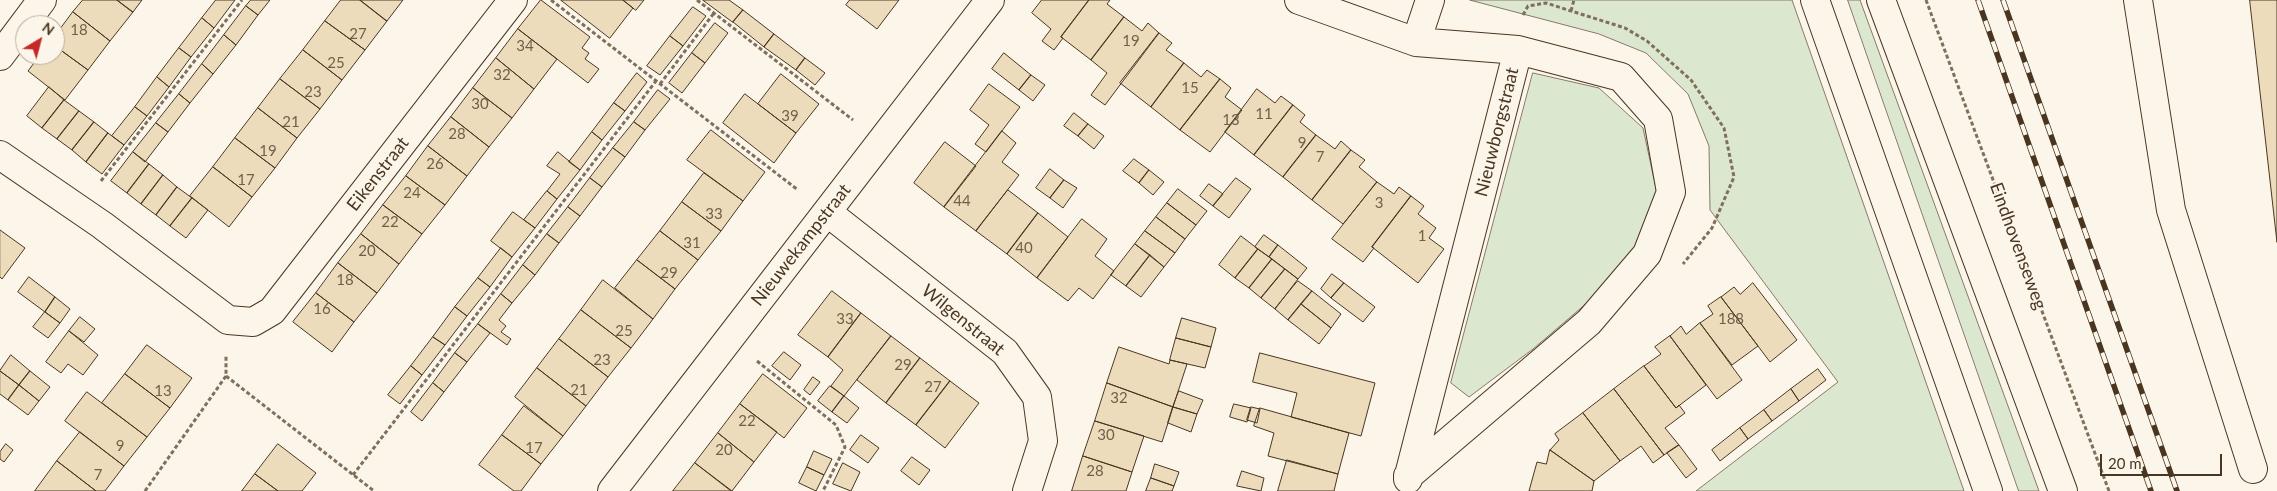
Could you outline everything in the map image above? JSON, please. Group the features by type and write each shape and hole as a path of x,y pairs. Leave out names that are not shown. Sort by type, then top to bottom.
{"street":[{"path":"0,56 42,0"},
{"name":"Eikenstraat","path":"228,320 253,322 272,311 513,0"},
{"path":"1299,0 1416,42 1518,50"},
{"path":"1416,42 1430,0"},
{"path":"1815,0 1988,491"},
{"path":"1881,0 2063,491"},
{"path":"2138,0 2171,210 2253,469"},
{"name":"Nieuwekampstraat","path":"612,491 881,142 986,1"},
{"name":"Nieuwborgstraat","path":"1518,50 1621,77 1658,119 1671,192 1647,254 1589,322 1406,483 1518,50"},
{"path":"0,156 102,225 228,320"},
{"name":"Wilgenstraat","path":"827,212 1005,352 1022,374 1038,397 1043,441 1027,491"}],"path":[{"path":"79,210 242,0"},
{"path":"551,0 827,212"},
{"path":"697,0 881,142"},
{"path":"1571,11 1574,0"},
{"name":"Eindhovenseweg","path":"1926,0 2109,491"},
{"path":"660,84 714,13"},
{"path":"353,475 656,80"},
{"path":"145,491 226,376 228,320"},
{"path":"729,339 836,425 845,447 823,491"},
{"path":"226,376 374,491"}],"green space":[{"path":"1470,0 1792,0 1964,491 1696,491 1838,382 1710,210 1709,146 1688,94 1646,53 1599,34"},
{"path":"1848,0 1860,0 2039,491 2019,491"},
{"path":"1533,73 1599,88 1643,128 1657,193 1636,253 1601,291 1533,349 1469,397 1451,383"}],"building":[{"path":"83,0 117,0 133,12 110,41 73,12"},
{"path":"117,0 142,0 133,12"},
{"path":"216,0 235,0 214,28 202,18"},
{"path":"251,0 270,0 258,15 246,6"},
{"path":"341,0 360,0 387,21 365,50 325,21"},
{"path":"360,0 403,0 387,21"},
{"path":"541,0 590,37 582,48 589,53 585,59 599,69 588,83 518,29"},
{"path":"561,0 623,0 633,8 610,38"},
{"path":"623,0 644,0 636,10"},
{"path":"703,0 729,0 743,10 733,22"},
{"path":"850,0 899,0 877,29 846,5"},
{"path":"1042,0 1089,0 1061,37 1063,38 1054,50 1042,41 1051,29 1032,13"},
{"path":"1089,0 1110,0 1107,4 1124,17 1091,60 1061,37"},
{"path":"2250,0 2277,0 2277,242"},
{"path":"246,6 258,15 236,45 224,35"},
{"path":"693,7 706,16 683,46 670,36"},
{"path":"743,10 774,34 764,47 733,22"},
{"path":"73,12 110,41 88,70 65,53 65,23"},
{"path":"1124,17 1142,31 1148,23 1159,33 1105,105 1091,95 1107,73 1091,60"},
{"path":"202,18 214,28 191,57 179,48"},
{"path":"325,21 365,50 342,80 303,50"},
{"path":"715,23 728,33 705,63 692,53"},
{"path":"518,29 557,59 534,89 496,58"},
{"path":"1159,33 1172,43 1166,50 1184,63 1151,107 1120,83"},
{"path":"774,34 805,58 796,70 764,47"},
{"path":"224,35 236,45 213,74 202,64"},
{"path":"670,36 683,46 660,75 647,66"},
{"path":"179,48 191,57 169,87 157,77"},
{"path":"303,50 342,80 320,109 280,79"},
{"path":"65,53 88,70 65,100 28,71 32,65 65,65"},
{"path":"692,53 705,63 682,93 669,83"},
{"path":"1004,53 1031,75 1019,90 992,69"},
{"path":"496,58 534,89 512,118 473,88"},
{"path":"805,58 825,73 815,85 796,70"},
{"path":"1184,63 1201,77 1207,70 1220,79 1180,130 1151,107"},
{"path":"202,64 213,74 190,103 179,94"},
{"path":"637,73 647,82 625,111 614,103"},
{"path":"781,74 819,104 796,133 758,104"},
{"path":"1031,75 1045,85 1033,101 1019,90"},
{"path":"157,77 169,87 147,116 135,107"},
{"path":"280,79 320,109 297,138 258,108"},
{"path":"1220,79 1231,88 1225,97 1242,110 1210,152 1180,130"},
{"path":"989,84 1020,107 986,152 975,144 989,125 970,110"},
{"path":"49,87 64,100 42,128 27,116"},
{"path":"473,88 512,118 489,147 451,117"},
{"path":"1257,89 1275,103 1281,96 1293,105 1254,155 1225,132"},
{"path":"658,90 670,99 645,130 634,122"},
{"path":"179,94 190,103 168,132 156,123"},
{"path":"745,94 796,133 774,163 723,123"},
{"path":"64,100 79,111 57,139 42,128"},
{"path":"614,103 625,111 602,140 592,132"},
{"path":"1293,105 1305,115 1300,122 1316,135 1283,177 1254,155"},
{"path":"135,107 147,116 124,145 112,136"},
{"path":"258,108 297,138 275,168 235,138"},
{"path":"79,111 94,122 72,150 57,139"},
{"path":"1074,113 1088,124 1078,136 1064,126"},
{"path":"451,117 489,147 467,176 428,146"},
{"path":"94,122 108,133 86,162 72,150"},
{"path":"634,122 645,130 625,157 613,148"},
{"path":"156,123 168,132 145,162 133,152"},
{"path":"1088,124 1104,136 1094,149 1078,136"},
{"path":"711,130 765,172 743,201 687,160"},
{"path":"1002,131 1016,143 1002,162 1019,175 976,231 944,207"},
{"path":"592,132 602,140 580,170 569,162"},
{"path":"108,133 124,145 102,174 86,162"},
{"path":"1316,135 1335,149 1341,141 1351,150 1312,200 1283,177"},
{"path":"235,138 275,168 252,197 213,167"},
{"path":"945,142 976,166 944,207 914,183"},
{"path":"428,146 467,176 445,205 406,176"},
{"path":"613,148 625,157 602,187 590,178"},
{"path":"1351,150 1365,160 1359,167 1377,182 1343,224 1312,200"},
{"path":"133,152 149,164 127,193 111,181"},
{"path":"558,152 580,170 557,199 547,191 560,174 547,166"},
{"path":"1134,159 1149,170 1139,183 1123,171"},
{"path":"149,164 163,175 141,204 127,193"},
{"path":"213,167 252,197 229,227 190,196"},
{"path":"1050,169 1064,180 1050,198 1036,188"},
{"path":"1149,170 1164,182 1153,195 1139,183"},
{"path":"704,173 743,201 721,231 682,202"},
{"path":"163,175 177,187 156,215 141,204"},
{"path":"406,176 445,205 422,234 383,205"},
{"path":"590,178 602,187 580,216 568,207"},
{"path":"1236,178 1251,189 1229,218 1213,206"},
{"path":"1064,180 1077,188 1063,208 1050,198"},
{"path":"1377,182 1394,194 1399,187 1411,196 1372,247 1374,248 1363,262 1332,239"},
{"path":"1209,184 1223,194 1213,206 1200,196"},
{"path":"177,187 192,198 170,226 156,215"},
{"path":"1178,189 1207,211 1196,225 1167,203"},
{"path":"1008,190 1038,213 1007,254 976,231"},
{"path":"547,191 557,199 535,228 524,220"},
{"path":"1411,196 1424,206 1418,214 1436,228 1429,238 1444,249 1418,283 1372,247"},
{"path":"192,198 208,210 186,238 170,226"},
{"path":"682,202 721,231 698,260 660,231"},
{"path":"1167,203 1196,225 1185,239 1156,217"},
{"path":"383,205 422,234 399,264 361,234"},
{"path":"568,207 580,216 559,243 547,234"},
{"path":"513,212 535,228 512,257 491,241"},
{"path":"1038,213 1068,237 1037,278 1007,254"},
{"path":"1156,217 1185,239 1175,253 1145,231"},
{"path":"1082,219 1107,239 1095,256 1114,271 1093,299 1079,288 1068,301 1037,278"},
{"path":"0,230 25,248 2,279 0,277"},
{"path":"660,231 698,260 675,289 637,260"},
{"path":"1145,231 1175,253 1164,267 1135,244"},
{"path":"361,234 399,264 377,293 338,263"},
{"path":"547,234 559,243 535,275 523,265"},
{"path":"1264,235 1278,245 1269,257 1255,247"},
{"path":"1241,236 1258,249 1235,278 1219,265"},
{"path":"1135,244 1150,255 1126,286 1111,275"},
{"path":"1278,245 1307,268 1298,279 1269,257"},
{"path":"501,248 512,257 490,287 478,278"},
{"path":"1258,249 1272,259 1249,288 1235,278"},
{"path":"1150,255 1164,267 1141,297 1126,286"},
{"path":"1272,259 1285,269 1261,298 1249,288"},
{"path":"637,260 675,289 653,319 615,288"},
{"path":"338,263 377,293 354,322 316,293"},
{"path":"523,265 535,275 512,303 501,294"},
{"path":"1285,269 1298,279 1275,309 1261,298"},
{"path":"1332,274 1344,283 1331,298 1321,289"},
{"path":"29,277 55,297 45,312 18,292"},
{"path":"478,278 490,287 467,316 455,307"},
{"path":"603,280 653,319 631,348 581,310"},
{"path":"1298,281 1312,291 1288,320 1275,309"},
{"path":"1344,283 1375,307 1363,322 1331,298"},
{"path":"1753,283 1797,340 1770,362 1721,297 1734,287 1740,294"},
{"path":"832,291 861,313 828,357 798,335"},
{"path":"1312,291 1341,314 1331,328 1301,304"},
{"path":"316,293 354,322 332,352 293,322"},
{"path":"501,294 512,303 499,320 506,326 501,332 511,339 507,345 478,324"},
{"path":"55,297 70,309 60,323 45,312"},
{"path":"1721,297 1758,346 1732,365 1700,323 1713,314 1708,306"},
{"path":"1301,304 1331,328 1319,344 1288,320"},
{"path":"455,307 467,316 445,345 433,337"},
{"path":"581,310 631,348 608,377 559,339"},
{"path":"45,312 60,323 48,338 33,327"},
{"path":"861,313 891,336 844,396 831,386 843,370 828,357"},
{"path":"80,317 95,329 84,342 69,331"},
{"path":"1182,318 1216,328 1211,347 1176,338"},
{"path":"1700,323 1742,380 1717,399 1670,336 1681,326 1686,334"},
{"path":"478,324 490,333 467,362 455,353"},
{"path":"69,331 98,355 83,375 68,364 61,373 46,362"},
{"path":"891,336 920,358 886,403 857,380"},
{"path":"1670,336 1706,385 1676,408 1644,366 1661,354 1655,347"},
{"path":"433,337 445,345 422,375 411,366"},
{"path":"1176,338 1211,347 1205,368 1170,360"},
{"path":"559,339 608,377 586,406 537,368"},
{"path":"147,345 192,378 170,408 125,374"},
{"path":"1119,347 1169,364 1170,360 1187,364 1173,407 1107,383"},
{"path":"784,352 801,365 790,380 772,366"},
{"path":"455,353 467,362 444,392 433,383"},
{"path":"1260,353 1375,383 1361,436 1291,417 1297,393 1253,382"},
{"path":"11,355 30,371 19,385 0,371"},
{"path":"920,358 950,381 916,425 886,403"},
{"path":"411,366 422,375 400,404 388,395"},
{"path":"1644,366 1676,408 1679,405 1685,413 1665,428 1679,445 1664,455 1614,389"},
{"path":"537,368 586,406 563,436 515,397"},
{"path":"1818,369 1826,380 1799,401 1791,389"},
{"path":"0,371 19,385 8,400 0,394"},
{"path":"30,371 50,387 39,401 19,385"},
{"path":"125,374 170,408 147,437 102,403"},
{"path":"763,374 807,408 784,438 740,404"},
{"path":"813,377 820,382 810,395 804,390"},
{"path":"950,381 979,403 945,448 916,425"},
{"path":"433,383 444,392 422,421 411,412"},
{"path":"1107,383 1173,407 1162,442 1095,421"},
{"path":"19,385 39,401 28,415 8,400"},
{"path":"830,386 844,396 832,412 818,401"},
{"path":"1614,389 1664,455 1653,463 1641,446 1620,461 1583,413"},
{"path":"1791,389 1799,401 1772,421 1764,410"},
{"path":"1179,391 1203,400 1197,414 1173,407"},
{"path":"87,392 147,437 124,466 65,421"},
{"path":"844,396 859,408 847,423 832,412"},
{"path":"740,404 777,432 754,462 718,433"},
{"path":"1234,404 1251,408 1247,422 1230,417"},
{"path":"524,406 563,436 541,464 502,435"},
{"path":"1173,407 1197,414 1191,432 1168,423"},
{"path":"1251,407 1260,409 1257,423 1247,420"},
{"path":"1260,408 1349,433 1338,474 1268,456 1274,433 1254,426"},
{"path":"1764,410 1772,421 1748,439 1740,428"},
{"path":"1583,413 1620,461 1594,481 1550,450 1559,440 1555,434"},
{"path":"1095,421 1144,436 1132,472 1083,456"},
{"path":"1740,428 1748,439 1720,461 1712,450"},
{"path":"80,432 124,466 105,491 96,491 57,461"},
{"path":"718,433 754,462 732,491 695,463"},
{"path":"502,435 541,464 521,491 514,491 479,465"},
{"path":"861,435 879,448 868,463 850,450"},
{"path":"6,444 13,450 4,462 0,459 0,452"},
{"path":"278,444 316,473 302,491 278,491 255,474"},
{"path":"1679,445 1697,469 1686,478 1667,453"},
{"path":"1550,450 1594,481 1592,491 1529,491 1537,462 1546,464"},
{"path":"814,451 832,459 824,475 807,467"},
{"path":"1083,456 1132,472 1126,491 1072,491"},
{"path":"912,457 930,470 919,485 901,471"},
{"path":"1287,460 1338,474 1334,491 1278,491"},
{"path":"57,461 96,491 35,491"},
{"path":"695,463 731,491 673,491"},
{"path":"843,463 860,472 851,491 833,484"},
{"path":"1155,464 1179,472 1174,486 1151,478"},
{"path":"807,467 824,475 816,491 799,483"},
{"path":"1242,471 1264,478 1261,491 1237,486"},
{"path":"255,474 278,491 242,491"},
{"path":"1151,478 1174,486 1172,491 1146,491"}],"railway":[{"path":"1978,0 2151,491"},
{"path":"2003,0 2177,491"}]}
